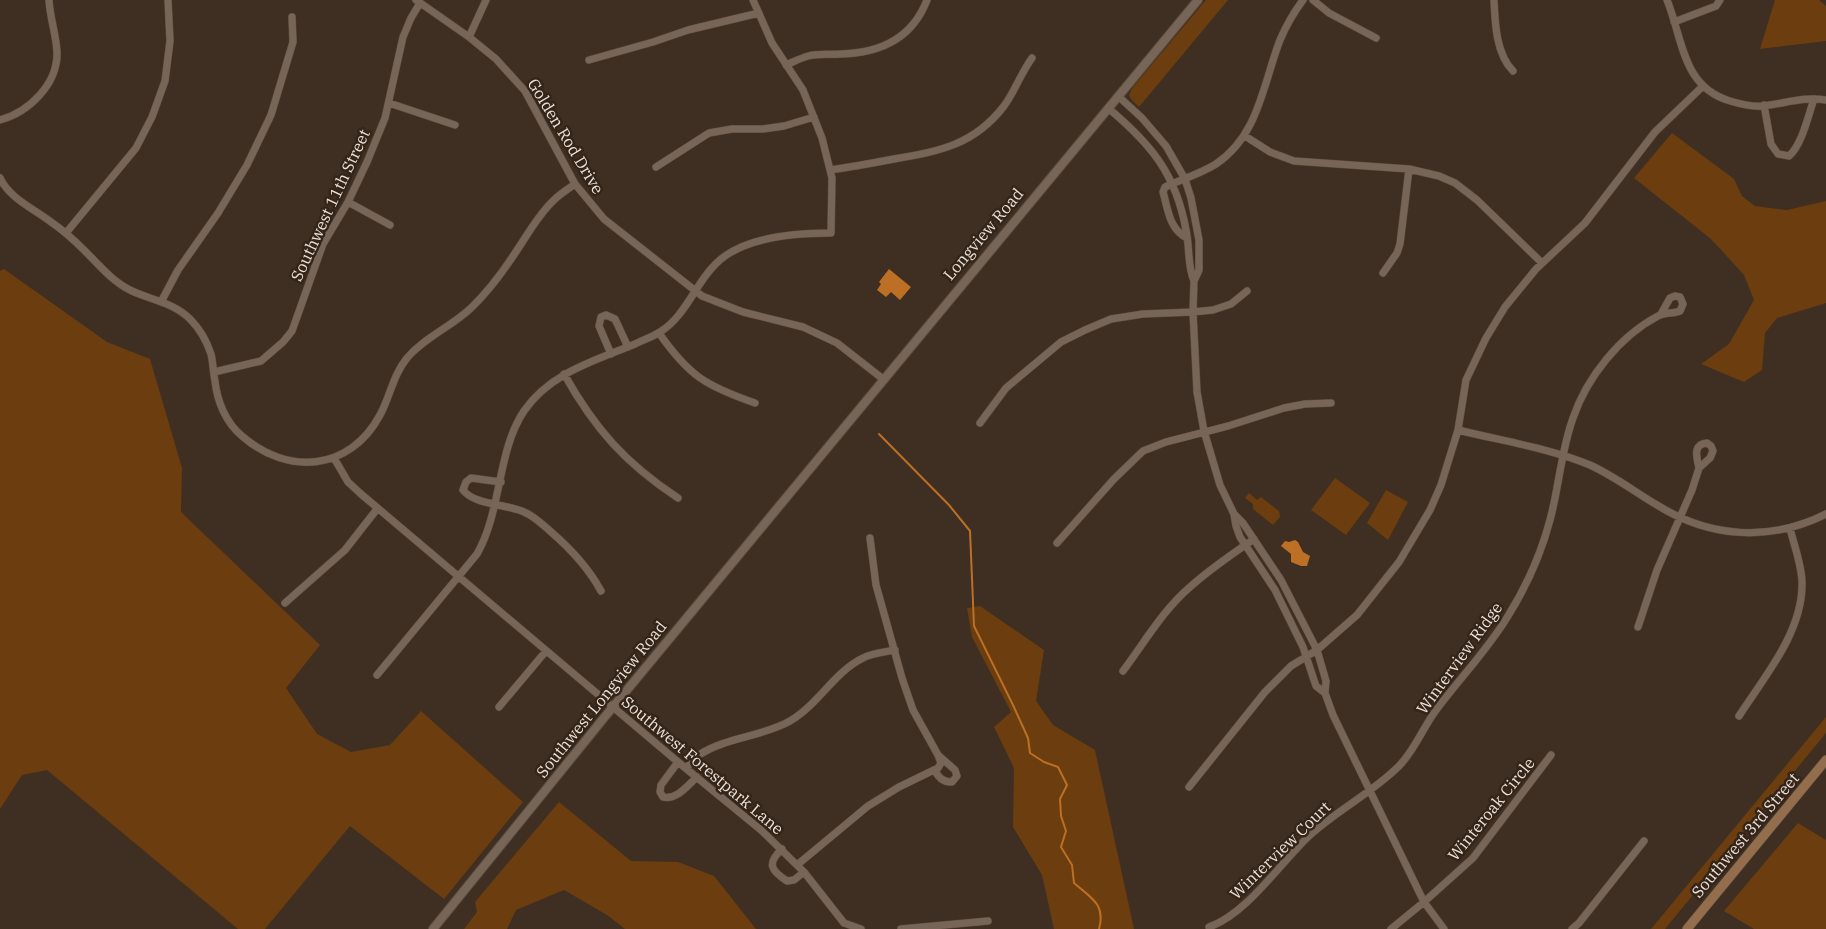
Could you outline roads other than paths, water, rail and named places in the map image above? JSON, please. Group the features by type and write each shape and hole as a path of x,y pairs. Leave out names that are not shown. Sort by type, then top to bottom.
{"main road":[{"name":"Southwest 3rd Street","path":"1687,929 1826,760"}],"street":[{"path":"0,120 27,108 43,91 53,73 57,54 49,0"},
{"path":"66,233 136,148 152,117 165,81 170,41 168,0"},
{"path":"469,37 486,0"},
{"path":"377,675 471,562 483,544 496,504 509,444 522,413 544,388 564,374 659,333 676,319 710,271 725,256 748,245 776,237 802,233 831,233 832,178 822,138 802,90 772,43 753,0"},
{"path":"786,65 816,54 844,54 883,47 897,40 908,30 927,0"},
{"name":"Longview Road","path":"793,488 1197,0"},
{"path":"1187,237 1175,229 1171,221 1163,192 1165,187 1215,164 1245,136 1256,112 1280,41 1294,12 1303,0"},
{"path":"1313,0 1329,13 1376,38"},
{"path":"1494,0 1499,43 1504,58 1513,71"},
{"path":"1676,0 1668,1 1674,22 1684,55 1693,75 1702,87 1722,98 1742,104 1764,105 1814,99 1826,100"},
{"path":"1674,22 1716,6 1720,0"},
{"name":"Golden Rod Drive","path":"418,2 469,37 496,59 525,91 575,184 604,219 702,296 742,312 803,327 837,343 883,379"},
{"name":"Southwest 11th Street","path":"214,372 261,361 292,331 323,244 348,202 367,162 389,103 403,37 418,2"},
{"path":"589,60 688,30 759,13"},
{"path":"162,302 178,270 218,213 247,165 270,115 293,42 292,17"},
{"path":"830,170 938,152 964,141 992,120 1005,105 1032,58"},
{"path":"1189,788 1265,692 1291,666 1317,650 1357,615 1399,562 1441,485 1458,430 1466,380 1486,338 1505,307 1542,263 1585,223 1647,141 1702,87"},
{"path":"1118,96 1155,132 1185,179 1199,240 1199,270 1194,281 1193,312 1197,392 1204,431 1220,485 1234,514 1236,526 1275,590 1303,647 1316,686 1325,693"},
{"path":"1764,105 1771,144 1778,154 1789,156 1795,152 1814,99"},
{"path":"389,103 455,125"},
{"path":"1108,108 1128,124 1153,151 1173,184 1182,209 1190,271 1194,281"},
{"path":"656,167 709,133 732,129 784,126 814,117"},
{"path":"1245,136 1270,152 1294,161 1409,168 1439,176 1466,190 1542,263"},
{"path":"1383,273 1400,244 1409,168"},
{"path":"0,178 3,185 25,205 66,233 101,268 129,290 179,308 192,321 211,354 219,400 227,418 240,434 258,449 276,458 295,462 317,462 334,458 353,448 364,438 372,428 396,377 411,355 430,337 455,322 472,308 504,268 544,211 575,184"},
{"path":"348,202 390,225"},
{"path":"980,423 1006,388 1061,342 1085,330 1111,319 1143,314 1213,310 1231,304 1247,291"},
{"name":"Winterview Ridge","path":"1369,790 1407,758 1432,716 1492,642 1510,614 1539,553 1550,520 1573,418 1592,380 1624,340 1661,314"},
{"path":"611,354 599,326 601,317 606,315 615,319 628,347"},
{"path":"659,333 672,352 696,376 722,392 755,403"},
{"path":"564,374 586,411 608,440 642,473 678,498"},
{"path":"1057,543 1114,479 1143,451 1166,441 1228,426 1284,408 1331,403"},
{"path":"1458,430 1564,456 1604,471 1680,518 1727,533 1750,534 1790,528 1826,514"},
{"name":"Southwest Forestpark Lane","path":"334,458 348,482 378,509 782,849 804,872 842,926 861,929"},
{"path":"1638,627 1657,570 1692,490 1699,468"},
{"path":"501,482 471,478 466,482 463,490 471,497 512,507 535,518 581,559 602,591"},
{"name":"Southwest Longview Road","path":"433,929 793,488"},
{"path":"285,603 345,550 378,509"},
{"path":"1234,514 1243,522 1281,580 1317,650 1326,681 1325,693 1333,715 1424,902 1444,929"},
{"path":"1739,716 1788,639 1797,615 1802,582 1790,528"},
{"path":"797,865 868,806 899,787 935,771 940,763 938,755 913,710 902,678 876,585 870,538"},
{"path":"1123,671 1165,614 1189,587 1254,539"},
{"path":"686,768 699,755 720,745 789,721 807,708 844,672 864,658 895,650"},
{"path":"500,707 546,651"},
{"path":"935,771 938,777 946,782 952,782 957,776 955,770 938,755"},
{"name":"Winteroak Circle","path":"1391,929 1473,858 1551,755"},
{"path":"678,762 661,785 660,792 663,797 670,798 678,795 697,777"},
{"name":"Winterview Court","path":"1209,927 1220,923 1252,898 1323,823 1369,790"},
{"path":"1572,929 1644,841"},
{"path":"782,849 773,858 774,871 787,881 795,880 804,872"},
{"path":"902,929 988,921"}],"waterway":[{"path":"879,434 949,505 970,531 974,626 1028,738 1030,753 1058,767 1067,785 1060,799 1061,816 1066,831 1061,847 1072,865 1074,883 1099,907 1101,920 1099,929"}]}
